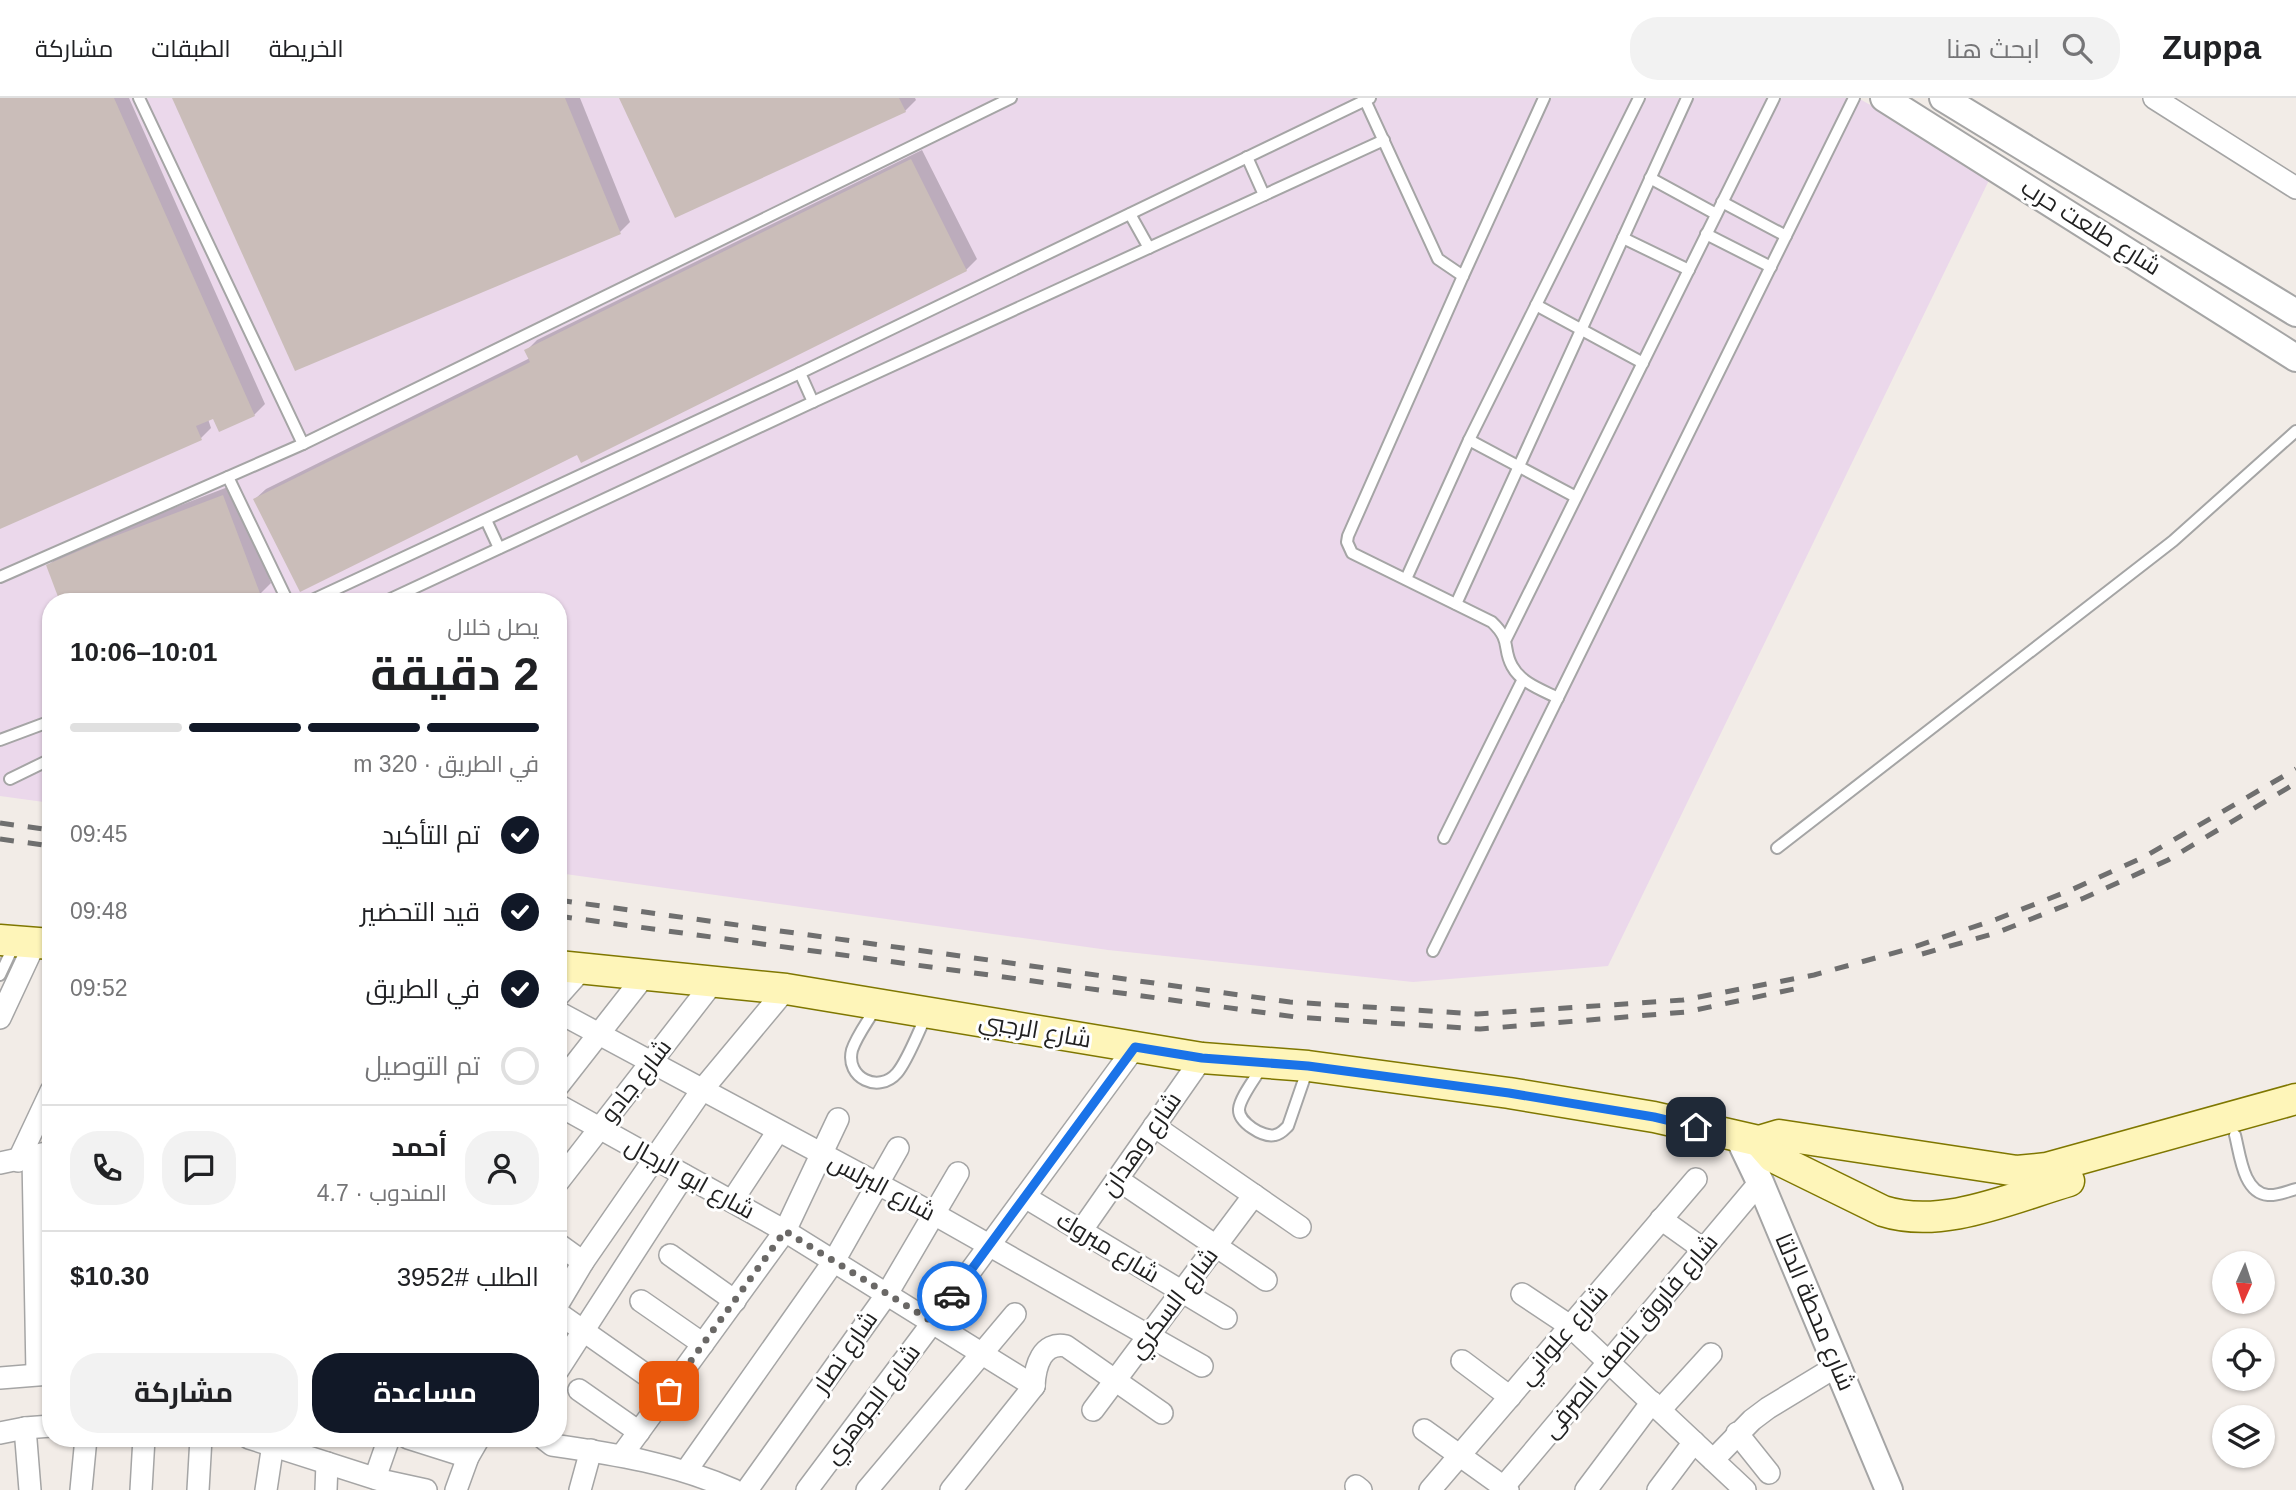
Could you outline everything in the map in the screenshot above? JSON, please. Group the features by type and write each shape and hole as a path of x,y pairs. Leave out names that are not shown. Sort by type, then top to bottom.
{"main road":[{"name":"شارع الرجبي","path":"570,967 786,989 1202,1058 1308,1066 1522,1096 1654,1117 1748,1139"},
{"path":"1748,1139 1773,1157 1883,1211 1902,1217 1946,1217 2047,1168 2296,1099"},
{"path":"1748,1139 1779,1135 2014,1185 2235,1135 2296,1118"}],"street":[{"name":"شارع طلعت حرب","path":"1884,98 2296,358"},
{"name":"شارع طلعت حرب","path":"1943,98 2292,310"},
{"path":"2154,98 2179,104 2296,188"},
{"path":"2263,335 2292,310"},
{"path":"0,1018 25,942"},
{"path":"567,1074 645,975"},
{"name":"شارع جادو","path":"567,1170 714,981"},
{"path":"567,1289 702,1090 786,989"},
{"name":"شارع البرلس","path":"567,1017 934,1214 1202,1366"},
{"name":"شارع الجوهري","path":"807,1490 1135,1047"},
{"name":"شارع وهدان","path":"1081,1231 1202,1058"},
{"name":"شارع ابو الرجال","path":"567,1110 785,1231 1034,1386"},
{"path":"42,1114 25,1158 42,1351"},
{"path":"622,1455 785,1231 838,1119"},
{"path":"1154,1126 1300,1227"},
{"path":"732,1201 778,1130"},
{"name":"شارع محطة الدلتا","path":"1748,1139 1760,1182 1889,1490"},
{"path":"685,1471 834,1261 898,1148"},
{"name":"شارع نصار","path":"747,1490 887,1294 958,1174"},
{"path":"567,1356 684,1175"},
{"path":"1117,1179 1266,1280"},
{"name":"شارع علواني","path":"1430,1490 1696,1179"},
{"name":"شارع فاروق ناصف الصرفى","path":"1504,1489 1760,1182"},
{"name":"شارع السكري","path":"1093,1410 1254,1195"},
{"name":"شارع مبروك","path":"1026,1197 1226,1318"},
{"path":"1661,1219 1703,1249"},
{"path":"567,1250 583,1262"},
{"path":"670,1255 734,1301"},
{"path":"1522,1294 1570,1326 1745,1490"},
{"path":"641,1301 703,1344"},
{"path":"867,1490 1015,1314"},
{"path":"567,1319 669,1391"},
{"path":"951,1490 1034,1386 1037,1363 1049,1347 1058,1344 1066,1346 1162,1413"},
{"path":"1586,1490 1656,1406 1711,1354"},
{"path":"1462,1361 1510,1397"},
{"path":"1713,1460 1737,1433 1768,1408 1837,1366"},
{"path":"0,1378 42,1374"},
{"path":"579,1390 639,1432"},
{"path":"0,1433 42,1426"},
{"path":"25,1427 30,1490"},
{"path":"1424,1430 1504,1489"},
{"path":"1737,1433 1769,1473"},
{"path":"1658,1490 1694,1442"},
{"path":"567,1446 622,1455 685,1471 725,1488"},
{"path":"80,1490 85,1447"},
{"path":"141,1490 143,1447"},
{"path":"198,1490 200,1447"},
{"path":"266,1490 273,1447"},
{"path":"288,1447 378,1483 426,1490"},
{"path":"378,1483 387,1447"},
{"path":"436,1447 468,1457"},
{"path":"456,1490 474,1447"},
{"path":"580,1490 591,1450"},
{"path":"326,1490 327,1464"}],"lane":[{"path":"139,98 303,444"},
{"path":"0,577 303,444 1011,98"},
{"path":"1544,98 1463,275 1347,542 1352,553 1492,622 1506,639 1510,663 1523,679 1558,698"},
{"path":"1406,579 1469,440 1639,98"},
{"path":"1456,604 1687,98"},
{"path":"1506,639 1774,98"},
{"path":"1433,951 1854,98"},
{"path":"328,593 800,373 1367,99 1438,259 1463,275"},
{"path":"403,593 1384,140"},
{"path":"1247,158 1264,195"},
{"path":"1650,178 1716,214"},
{"path":"1722,202 1786,236"},
{"path":"1130,214 1149,248"},
{"path":"1706,234 1771,267"},
{"path":"1623,238 1689,270"},
{"path":"1536,305 1643,363"},
{"path":"800,373 813,402"},
{"path":"1777,848 2163,549 2296,431"},
{"path":"1469,440 1576,496"},
{"path":"228,477 284,593"},
{"path":"486,520 499,548"},
{"path":"1444,838 1523,679"},
{"path":"0,740 42,724"},
{"path":"10,779 42,763"},
{"path":"0,975 25,942"},
{"path":"877,1004 852,1051 852,1065 860,1077 873,1083 888,1081 898,1072 928,1012"},
{"path":"1264,1063 1240,1105 1239,1113 1242,1120 1265,1135 1274,1136 1282,1133 1288,1126 1308,1066"},
{"path":"2235,1135 2248,1182 2257,1191 2269,1196 2296,1189"}],"shaded area":[{"path":"0,98 1858,98 1992,174 1608,966 1413,982 1108,950 567,874 567,593 42,593 42,802 0,796"}],"building":[{"path":"0,98 114,98 255,416 219,432 213,419 196,426 202,440 0,529"},
{"path":"172,98 565,98 621,234 295,371"},
{"path":"619,98 899,98 906,112 675,218"},
{"path":"911,159 967,271 581,463 577,455 300,592 253,499 530,362 524,350"},
{"path":"223,495 260,593 57,593 46,565"}],"railway":[{"path":"567,901 1290,1002 1477,1014 1683,1000 1814,975 1908,949 1997,919 2144,857 2296,769"},
{"path":"1922,954 1996,933 2084,898 2168,860 2296,783"},
{"path":"0,823 42,829"},
{"path":"0,839 42,845"},
{"path":"567,917 1296,1017 1480,1029 1686,1012 1794,989"}],"way so far":[{"path":"669,1391 785,1231 933,1322 952,1296"}],"route":[{"path":"952,1296 1135,1047 1202,1058 1308,1066 1509,1093 1654,1117 1696,1127"}]}
